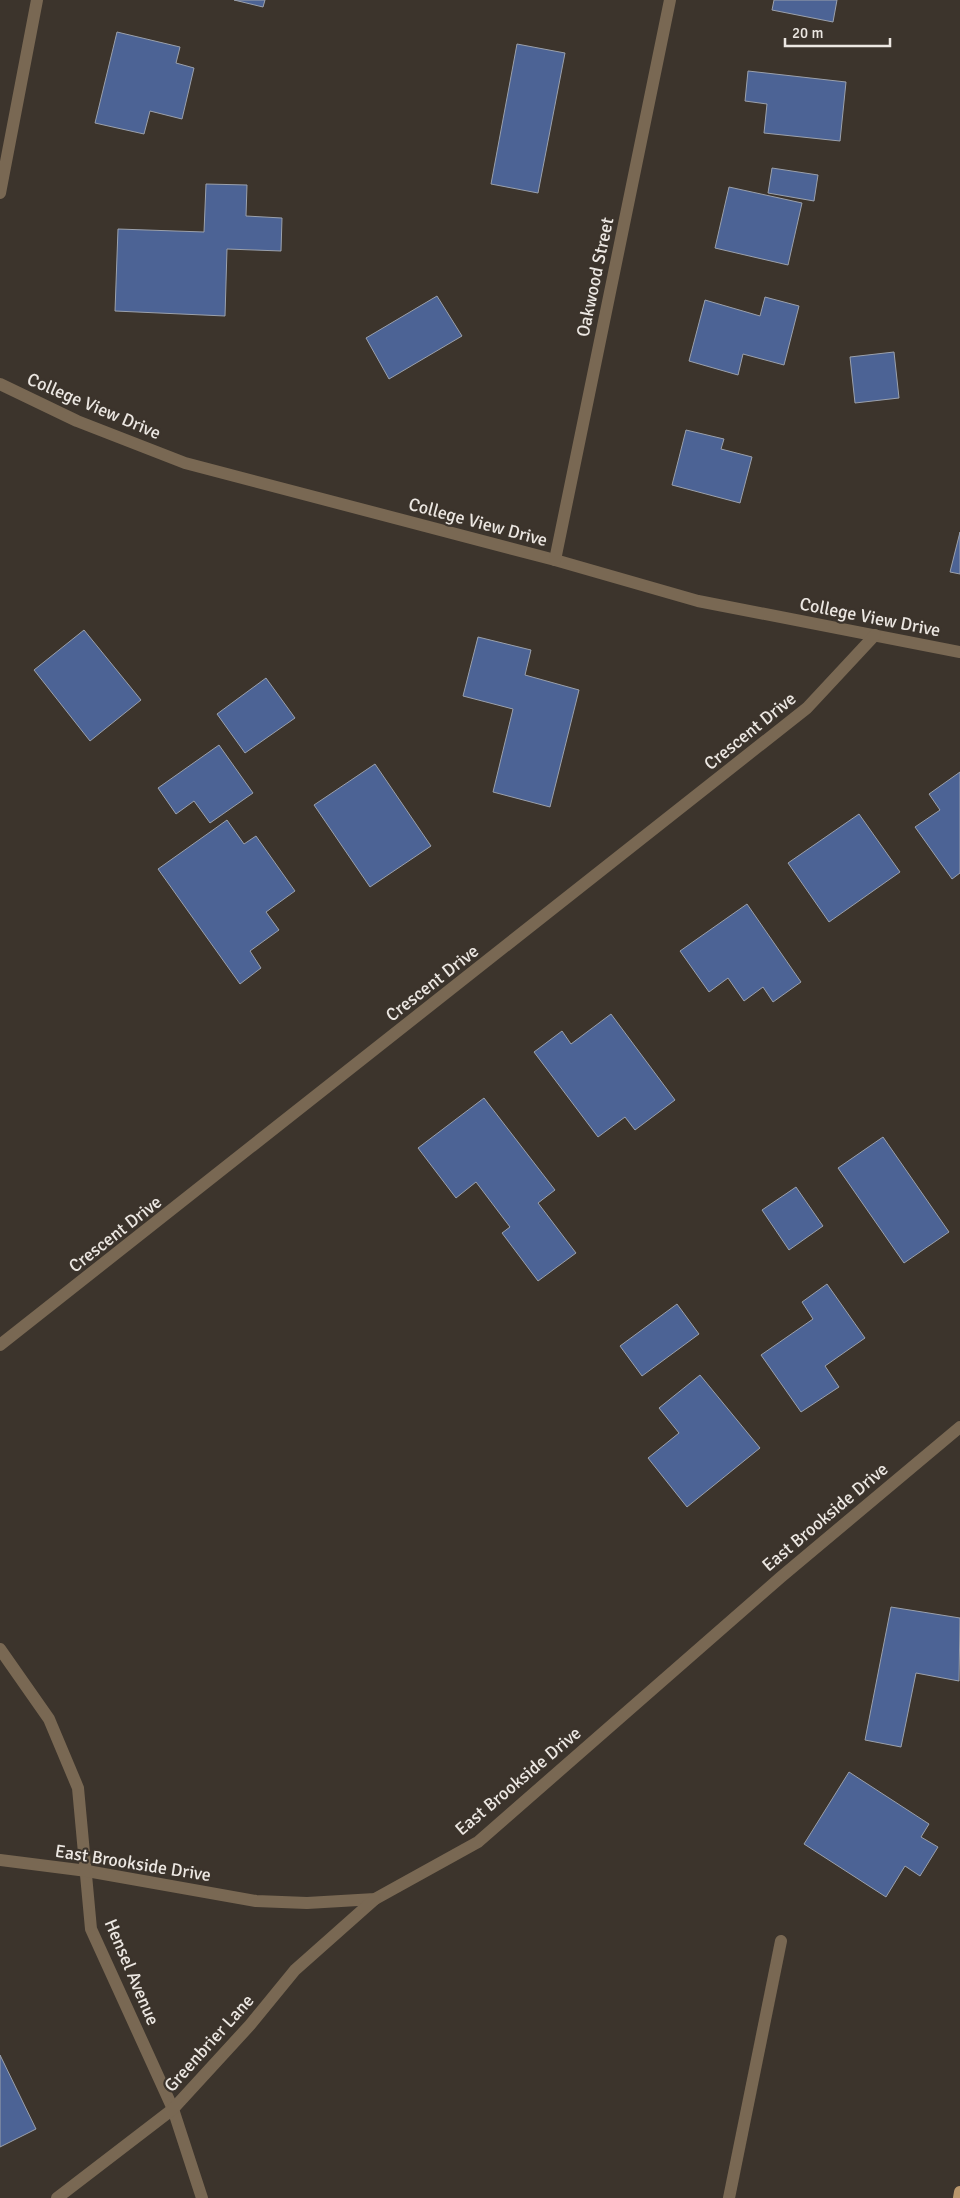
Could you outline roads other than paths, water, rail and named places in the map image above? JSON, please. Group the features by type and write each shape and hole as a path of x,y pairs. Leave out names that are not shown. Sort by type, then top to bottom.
{"main road":[{"path":"959,2198 960,2192"}],"street":[{"path":"0,193 37,0"},
{"name":"Oakwood Street","path":"555,560 670,0"},
{"name":"College View Drive","path":"0,384 77,421 185,463 555,560 698,601 960,652"},
{"name":"Crescent Drive","path":"0,1345 807,708 875,635"},
{"name":"East Brookside Drive","path":"0,1860 87,1872 256,1901 307,1904 375,1898 478,1842 782,1577 960,1427"},
{"name":"Hensel Avenue","path":"0,1649 49,1719 78,1788 91,1929 173,2109 202,2198"},
{"name":"Greenbrier Lane","path":"57,2198 173,2109 250,2025 295,1970 375,1898"},
{"path":"729,2198 781,1941"}]}
